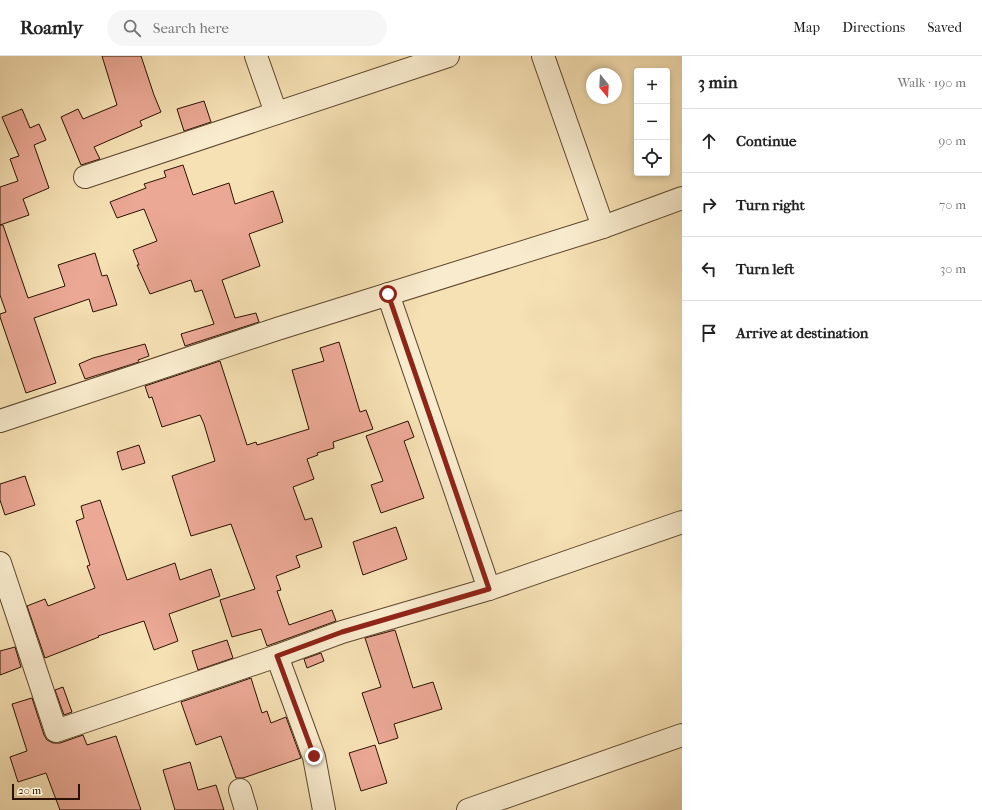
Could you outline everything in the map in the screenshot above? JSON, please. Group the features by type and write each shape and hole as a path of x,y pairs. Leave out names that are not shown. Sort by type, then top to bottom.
{"street":[{"path":"256,56 276,113"},
{"path":"85,177 448,56"},
{"path":"543,56 603,227"},
{"path":"0,421 269,332 603,227 682,198"},
{"path":"388,294 489,589"},
{"path":"0,563 56,731 277,656 342,632 489,589 682,522"},
{"path":"277,656 314,756 324,810"},
{"path":"468,810 682,735"}],"building":[{"path":"102,56 141,56 161,112 140,121 142,126 94,147 100,159 81,165 61,117 78,109 83,119 117,105"},
{"path":"204,101 211,122 184,131 177,109"},
{"path":"22,109 30,128 39,124 46,140 34,145 49,188 23,199 29,215 0,225 0,187 18,181 10,159 19,156 2,117"},
{"path":"183,165 193,195 229,183 235,204 273,191 283,222 249,234 260,266 222,280 235,318 256,313 259,322 185,346 181,334 214,324 202,290 195,292 191,280 150,294 137,265 139,265 133,250 157,241 144,209 117,218 110,202 146,188 144,184 166,177 164,171"},
{"path":"0,225 3,225 28,298 65,286 58,265 95,253 102,276 107,275 117,305 93,312 89,299 34,318 56,383 26,393 0,317 0,314 6,312 0,295"},
{"path":"339,342 360,412 366,410 373,429 333,442 334,448 317,453 318,455 307,459 314,479 293,487 305,520 312,518 322,547 296,556 300,567 276,576 281,590 277,591 289,625 332,610 336,621 267,646 261,629 232,637 220,600 255,589 231,524 191,536 172,476 215,461 204,424 200,415 162,427 152,397 149,398 145,386 220,361 247,445 256,442 257,445 309,429 292,370 324,361 320,348"},
{"path":"145,344 149,356 138,360 139,362 85,379 79,364 93,358"},
{"path":"408,421 414,437 404,441 424,498 381,513 371,485 383,481 366,436"},
{"path":"139,445 145,463 122,470 117,452"},
{"path":"25,476 35,505 5,515 0,500 0,484"},
{"path":"100,500 127,580 175,563 180,580 211,569 220,596 169,614 178,641 154,650 144,621 98,636 99,637 45,658 27,606 45,599 48,606 95,588 87,566 90,565 76,521 84,518 81,506"},
{"path":"396,527 407,559 363,575 353,542"},
{"path":"395,630 413,688 433,682 442,709 394,724 398,738 379,744 362,693 381,687 365,638"},
{"path":"227,640 233,658 198,670 192,651"},
{"path":"15,647 21,667 0,675 0,651"},
{"path":"321,653 324,661 307,668 304,659"},
{"path":"251,678 262,713 267,711 271,723 286,717 301,758 243,778 236,778 221,736 196,745 181,702"},
{"path":"63,687 72,712 64,715 55,690"},
{"path":"32,698 44,735 47,740 53,743 60,743 83,735 87,745 116,736 141,810 60,810 46,773 18,782 10,757 27,751 12,704"},
{"path":"375,745 387,783 361,791 349,753"},
{"path":"190,762 198,790 216,785 224,810 175,810 163,770"}],"route":[{"path":"314,756 277,656 342,632 489,589 388,294"}]}
